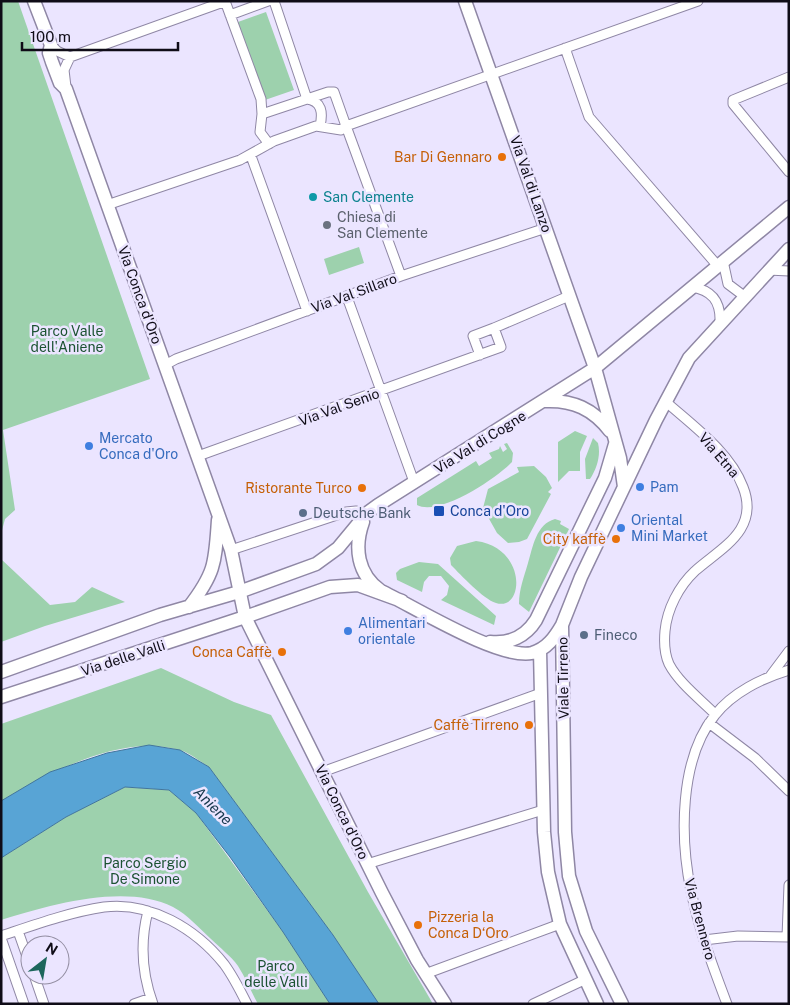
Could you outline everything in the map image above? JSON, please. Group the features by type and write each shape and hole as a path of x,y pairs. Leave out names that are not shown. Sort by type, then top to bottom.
{"street":[{"name":"Via Conca d'Oro","path":"34,1 51,45 49,53 52,62 60,83 66,89 231,550 245,618 367,864 425,974 445,1004"},
{"path":"230,15 268,1"},
{"path":"274,1 307,99"},
{"name":"Via Val di Lanzo","path":"465,1 595,368 620,458 624,487"},
{"path":"107,205 251,156 269,144 320,126 337,131 346,126 491,73 698,1"},
{"path":"51,45 57,51 70,57 225,2 260,99 262,114 260,132 269,144"},
{"path":"565,48 589,117 720,263 728,284 744,296"},
{"path":"66,89 64,70 70,57"},
{"path":"789,77 733,100 734,107 789,172"},
{"path":"262,114 328,92 334,92 401,276"},
{"path":"307,99 313,100 320,106 320,126"},
{"path":"251,156 307,311"},
{"path":"546,401 595,368 789,207"},
{"name":"Via Val Sillaro","path":"165,365 176,359 401,276 546,228"},
{"name":"Viale Tirreno","path":"622,1004 584,924 567,866 562,625 581,577 665,401 691,354 789,249"},
{"path":"768,270 789,271"},
{"path":"691,287 703,288 712,294 719,309 720,322"},
{"path":"480,355 473,336 569,296"},
{"path":"347,297 414,482"},
{"name":"Via Val Senio","path":"198,456 501,347 494,328"},
{"path":"482,642 510,640 524,634 533,624 605,478 615,441 601,420 586,408 565,402 546,401"},
{"name":"Via Val di Cogne","path":"367,513 546,401"},
{"name":"Via Etna","path":"665,401 725,458 737,474 746,496 745,516 736,538 688,579 672,603 666,622 664,645 669,664 680,679 715,714"},
{"path":"231,550 346,512 367,513 358,539 358,550 361,566 375,586 482,642 519,654 540,650 552,640 562,625"},
{"name":"Via delle Valli","path":"1,672 160,615 239,592 320,562 338,548 367,513"},
{"path":"189,607 205,586 213,569 218,516"},
{"name":"Via delle Valli","path":"1,697 245,618 314,592 339,585 358,585 402,601"},
{"name":"Viale Tirreno","path":"540,650 543,810 548,872 560,924 584,980 597,1004"},
{"path":"771,675 789,652"},
{"name":"Via Brennero","path":"726,1004 704,940 689,882 685,843 685,809 689,774 709,723 715,714 743,691 771,675 789,670"},
{"path":"322,772 541,693"},
{"path":"709,723 759,761 789,791"},
{"path":"367,864 543,810"},
{"path":"704,940 731,936 788,937 789,886"},
{"path":"24,1004 1,937 104,907 130,908 148,912 174,922 207,946 225,965 248,1004"},
{"path":"134,1004 152,1001 143,952 148,912"},
{"path":"425,974 560,924"},
{"path":"18,931 20,937"},
{"path":"532,1004 584,980"},
{"path":"37,985 44,1004"}],"green space":[{"name":"Parco Valle dell'Aniene","path":"1,1 18,1 150,379 3,430 15,510 5,519 1,534"},
{"path":"266,12 294,90 265,100 238,22"},
{"path":"359,247 364,263 329,275 324,259"},
{"path":"575,431 587,436 580,452 580,471 569,471 558,482 558,442"},
{"path":"593,438 598,443 599,457 590,479 586,479 585,459"},
{"path":"507,443 513,453 512,462 481,486 453,501 439,506 427,507 417,505 417,498 476,461 479,466 492,458 489,453 499,449 500,446 503,452 507,449 504,444"},
{"path":"534,466 546,477 552,488 548,492 551,494 527,539 508,543 497,533 483,508 488,489 519,472 517,467"},
{"path":"555,519 561,521 560,524 569,529 529,612 519,604 522,583 539,531 543,526"},
{"path":"476,541 493,546 505,555 513,566 516,589 512,598 505,603 496,603 485,597 451,565 450,558 457,546"},
{"path":"1,559 50,605 75,602 92,587 125,602 45,626 1,642"},
{"path":"419,562 438,564 496,616 494,625 441,600 447,595 449,586 441,576 429,576 424,582 422,592 397,580 396,573 400,569"},
{"path":"161,668 234,702 271,715 368,892 433,1004 379,1004 333,935 209,767 186,753 157,746 133,747 110,751 63,768 1,801 1,724"},
{"path":"125,787 169,790 196,813 283,932 330,1004 258,1004 241,971 229,955 184,914 173,907 154,900 133,897 87,899 42,908 1,920 1,858 66,817"}],"water":[{"name":"Aniene","path":"149,745 180,750 209,767 333,935 379,1004 330,1004 283,932 230,857 196,813 169,790 125,787 66,817 1,858 1,801 50,772 107,753"}],"place":[{"name":"Bar Di Gennaro","path":"502,157"},
{"name":"San Clemente","path":"313,197"},
{"name":"Chiesa di San Clemente","path":"327,225"},
{"name":"Mercato Conca d'Oro","path":"89,446"},
{"name":"Pam","path":"640,487"},
{"name":"Ristorante Turco","path":"362,488"},
{"name":"Conca d'Oro","path":"439,511"},
{"name":"Deutsche Bank","path":"303,513"},
{"name":"Oriental Mini Market","path":"621,528"},
{"name":"City kaffè","path":"616,539"},
{"name":"Alimentari orientale","path":"348,631"},
{"name":"Fineco","path":"584,635"},
{"name":"Conca Caffè","path":"282,652"},
{"name":"Caffè Tirreno","path":"529,725"},
{"name":"Pizzeria la Conca D‘Oro","path":"418,925"}],"park label":[{"name":"Parco Sergio De Simone","path":"145,872"},
{"name":"Parco delle Valli","path":"276,974"}]}
